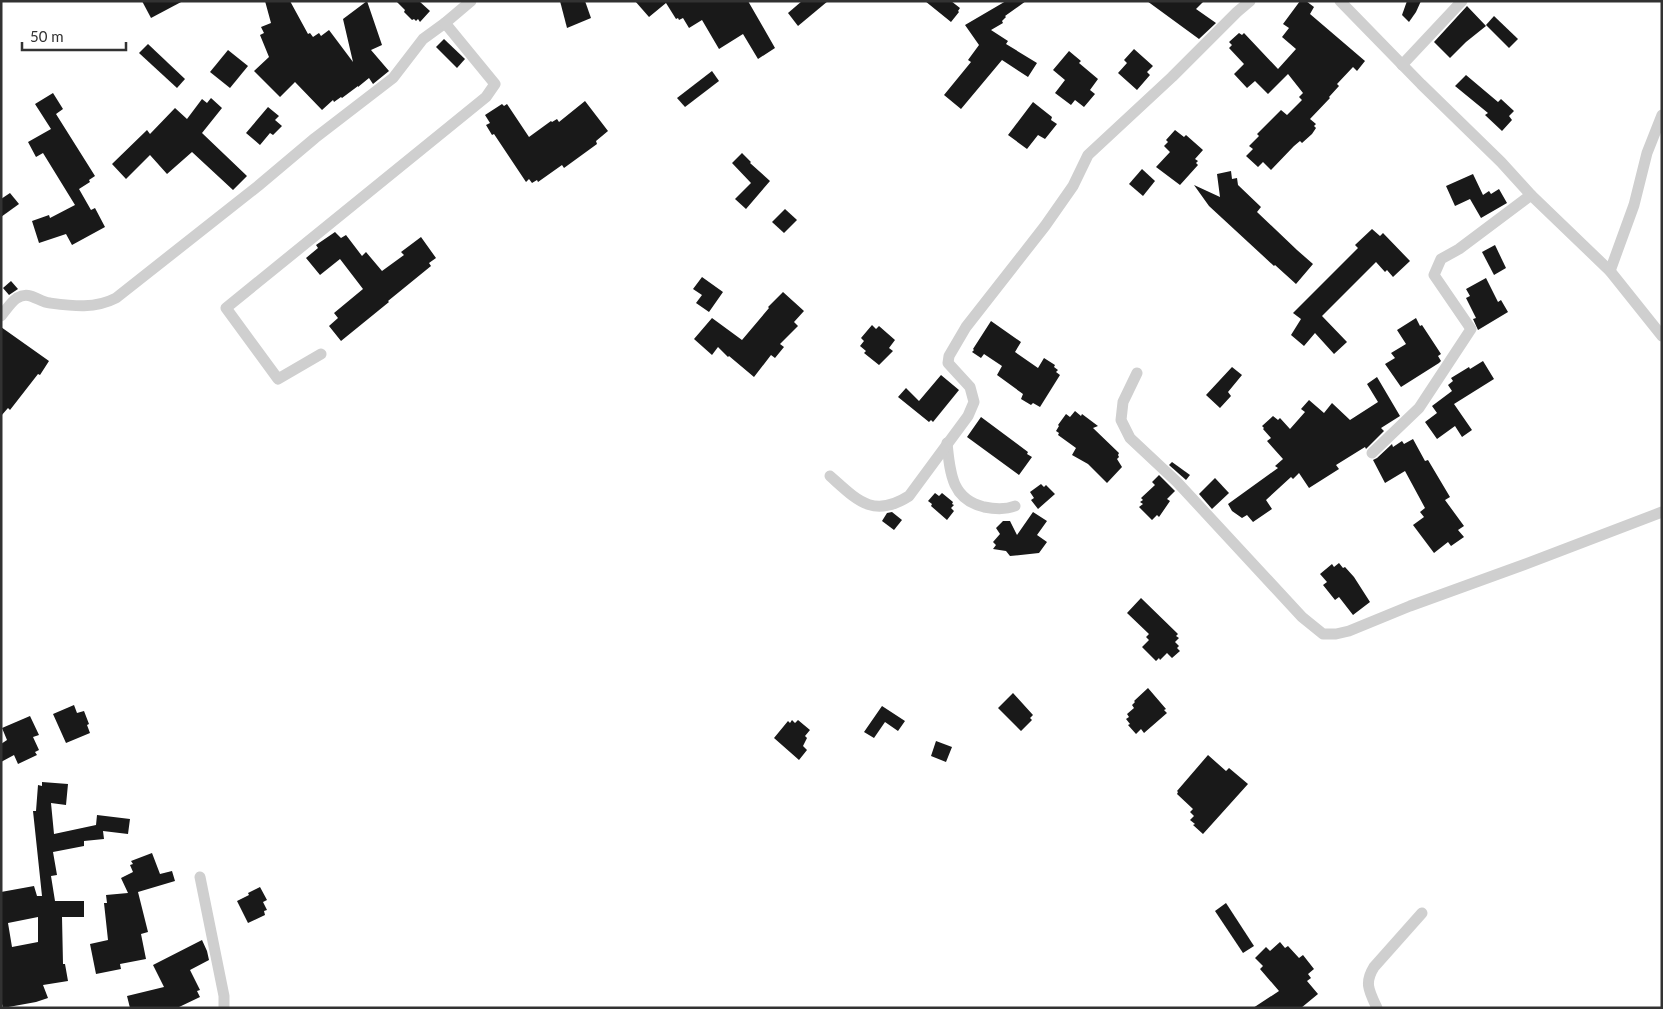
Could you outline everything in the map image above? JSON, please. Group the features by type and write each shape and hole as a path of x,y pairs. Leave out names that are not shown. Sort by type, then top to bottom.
{"street":[{"path":"1,316 18,298 31,295 48,303 86,306 104,304 116,298 392,78 423,40 471,1"},
{"path":"830,476 856,499 868,506 897,504 909,496 946,443 968,416 974,402 970,387 948,363 949,356 966,327 1045,226 1073,186 1088,155 1250,1"},
{"path":"1340,1 1501,162 1531,195 1610,271 1662,336"},
{"path":"1402,65 1462,1"},
{"path":"321,354 278,380 226,308 486,97 495,84 446,23"},
{"path":"1610,271 1634,205 1647,153 1662,115"},
{"path":"1372,453 1419,408 1472,329 1434,275 1441,259 1459,249 1531,195"},
{"path":"1137,373 1123,402 1121,420 1130,438 1178,482 1302,617 1323,634 1349,631 1410,606 1662,512"},
{"path":"946,443 952,478 958,492 972,504 1002,509 1015,506"},
{"path":"200,877 224,996 224,1008"},
{"path":"1377,1008 1368,986 1368,977 1374,967 1422,913"}],"building":[{"path":"142,1 183,1 151,18"},
{"path":"265,1 290,1 308,34 310,33 313,37 319,33 321,36 329,30 353,62 343,19 367,1 382,45 371,50 389,71 373,84 369,78 342,98 334,102 333,100 322,110 295,82 280,97 254,71 269,57 260,35 264,33 261,27 271,23"},
{"path":"396,1 419,1 430,11 420,22 418,19 416,21 412,20"},
{"path":"560,1 585,1 591,18 567,28"},
{"path":"635,1 748,1 775,48 758,59 743,34 719,49 702,20 689,28 683,18 676,19 666,3 649,17"},
{"path":"802,1 828,1 798,26 788,13"},
{"path":"925,1 951,1 960,8 959,12 951,22"},
{"path":"1006,1 1026,1 1005,16 1002,21 1003,23 991,30 1008,41 1006,44 1037,63 1028,77 1002,60 961,109 944,95 971,62 968,60 979,45 965,25"},
{"path":"1147,1 1204,1 1196,9 1216,23 1199,39"},
{"path":"1300,1 1306,1 1314,7 1310,14 1365,61 1357,71 1353,67 1337,84 1339,86 1330,98 1310,119 1316,124 1312,134 1302,143 1300,141 1294,146 1271,170 1263,162 1258,167 1246,156 1253,149 1249,146 1259,136 1257,134 1281,110 1287,115 1302,100 1299,97 1303,93 1288,74 1268,94 1255,81 1247,88 1234,74 1244,64 1229,48 1232,45 1229,42 1239,33 1242,35 1244,33 1278,69 1296,49 1282,37 1289,28 1283,24"},
{"path":"1407,1 1421,1 1409,22 1402,15"},
{"path":"1467,6 1486,26 1450,58 1434,42"},
{"path":"1494,16 1518,39 1509,48 1486,25"},
{"path":"444,39 465,59 457,68 436,47"},
{"path":"148,44 185,79 177,88 139,53"},
{"path":"1134,49 1153,66 1147,72 1150,75 1137,90 1118,73 1127,63 1124,60"},
{"path":"228,50 248,66 230,88 210,72"},
{"path":"1069,51 1081,61 1079,63 1098,79 1090,90 1095,94 1084,107 1075,100 1071,105 1055,93 1065,80 1053,70"},
{"path":"712,71 719,81 685,107 677,98"},
{"path":"1466,75 1498,102 1501,99 1514,111 1509,116 1512,120 1502,131 1485,115 1488,113 1455,86"},
{"path":"53,93 63,109 56,114 95,176 89,180 90,182 79,189 91,210 95,208 105,227 72,245 66,234 39,243 32,221 49,215 50,218 75,205 43,153 36,157 28,142 51,129 35,104"},
{"path":"211,98 222,108 202,133 247,176 233,190 192,152 167,174 150,155 126,179 112,164 147,130 150,134 175,108 187,119 202,99 207,103"},
{"path":"585,101 608,131 596,141 597,144 564,168 562,165 538,182 537,180 532,183 529,179 526,182 486,125 490,123 485,115 502,104 504,106 507,104 529,137 551,121 557,119 559,122"},
{"path":"1033,102 1052,117 1051,120 1057,124 1045,139 1038,135 1027,149 1008,135"},
{"path":"268,107 279,116 275,120 282,126 273,135 270,133 260,145 246,133"},
{"path":"1175,130 1184,137 1186,135 1203,150 1195,159 1198,161 1196,163 1198,165 1180,185 1156,167 1170,152 1164,146 1168,142 1166,140"},
{"path":"742,153 770,181 746,209 735,199 751,183 732,163"},
{"path":"1142,169 1155,181 1143,196 1129,184"},
{"path":"1231,171 1232,179 1237,178 1238,185 1261,207 1257,212 1313,264 1296,284 1209,206 1194,185 1220,197 1217,174"},
{"path":"1473,174 1483,195 1489,191 1491,194 1499,189 1507,203 1481,218 1470,199 1455,206 1446,186"},
{"path":"10,193 19,204 1,217 1,199"},
{"path":"785,209 797,220 784,233 772,222"},
{"path":"1372,229 1380,236 1383,233 1410,261 1393,277 1387,270 1385,272 1376,262 1322,316 1347,342 1334,354 1315,333 1304,346 1291,335 1301,319 1293,313 1358,248 1355,245"},
{"path":"335,232 341,238 346,235 362,256 366,252 382,271 404,255 401,252 421,237 436,258 429,263 431,266 341,341 329,326 338,318 334,313 363,289 340,259 320,275 306,258 318,248 316,245"},
{"path":"1495,245 1506,268 1494,275 1482,252"},
{"path":"702,277 723,292 709,312 696,303 702,295 693,289"},
{"path":"1486,278 1498,302 1501,300 1508,312 1478,330 1473,319 1476,318 1466,298 1470,296 1466,289"},
{"path":"11,281 18,289 9,295 3,288"},
{"path":"783,292 804,311 794,322 798,326 780,344 784,347 775,358 771,355 754,377 718,347 712,355 694,339 712,318 742,340 768,307"},
{"path":"1416,318 1441,354 1438,356 1441,361 1401,387 1385,364 1395,358 1391,353 1406,344 1397,330"},
{"path":"991,321 1021,342 1015,352 1038,368 1044,358 1055,365 1054,367 1058,370 1056,372 1060,375 1040,407 1033,403 1031,405 1021,399 1023,394 997,375 1002,366 984,354 981,358 972,352"},
{"path":"872,325 876,329 879,326 895,340 889,348 893,351 879,365 864,353 866,351 860,346 864,341 861,338"},
{"path":"1,327 49,361 40,375 38,374 10,410 8,408 1,416"},
{"path":"1483,361 1494,379 1454,404 1472,430 1462,437 1455,426 1437,439 1425,422 1437,413 1432,406 1452,391 1448,385 1453,381 1451,378"},
{"path":"1232,367 1242,375 1228,392 1231,396 1220,408 1206,395"},
{"path":"941,375 959,390 933,422 931,420 929,422 898,397 906,388 919,401"},
{"path":"1377,377 1400,416 1381,428 1384,431 1366,449 1365,447 1336,465 1339,469 1309,488 1299,473 1293,479 1291,477 1266,500 1272,509 1253,522 1247,515 1242,518 1232,511 1228,504 1278,468 1275,466 1283,459 1267,441 1271,438 1262,426 1273,416 1278,420 1280,418 1290,429 1305,412 1301,409 1309,400 1324,413 1332,403 1350,420 1378,402 1367,384"},
{"path":"1075,411 1098,426 1093,428 1119,453 1117,459 1122,467 1107,483 1088,464 1072,455 1076,448 1058,435 1059,433 1056,431 1066,414 1070,417"},
{"path":"981,417 1032,457 1019,475 967,437"},
{"path":"1413,439 1425,461 1428,460 1450,497 1445,500 1464,526 1458,530 1464,537 1451,546 1448,542 1434,553 1413,525 1424,517 1420,512 1425,508 1405,471 1385,483 1373,460 1392,444 1393,447 1402,441 1404,444"},
{"path":"1172,462 1190,475 1186,480 1169,465"},
{"path":"1159,475 1175,491 1167,499 1170,501 1159,517 1157,515 1152,520 1139,507 1143,504 1140,502 1143,500 1141,498 1155,485 1152,482"},
{"path":"1215,478 1229,493 1212,509 1199,494"},
{"path":"1041,484 1044,487 1046,485 1055,494 1038,509 1031,500 1034,498 1030,492"},
{"path":"935,493 939,496 942,493 953,502 952,504 954,505 951,508 954,511 947,520 928,501"},
{"path":"892,512 902,520 894,530 882,521 887,513"},
{"path":"1033,512 1047,521 1037,535 1047,542 1039,553 1010,556 1006,551 993,549 996,545 993,542 1000,534 996,528 1003,521 1010,521 1017,535"},
{"path":"1339,563 1354,577 1370,602 1353,615 1339,597 1335,600 1323,585 1327,582 1320,574 1332,564 1334,567"},
{"path":"1141,598 1178,634 1176,636 1179,638 1175,642 1179,646 1177,648 1180,651 1172,658 1167,653 1160,660 1159,658 1156,661 1142,647 1149,640 1146,637 1149,634 1127,613"},
{"path":"1148,688 1166,709 1164,710 1167,713 1144,733 1141,729 1136,734 1128,725 1130,724 1126,719 1129,717 1127,714 1134,708 1132,705 1134,701"},
{"path":"1013,693 1033,715 1030,718 1032,720 1021,731 998,708"},
{"path":"74,705 77,713 84,711 90,733 66,743 53,714"},
{"path":"882,706 905,721 898,731 885,722 874,738 864,732"},
{"path":"30,716 39,735 33,737 39,750 35,752 37,755 18,764 14,755 1,762 1,744 7,740 2,728"},
{"path":"792,720 795,723 798,720 810,730 805,736 807,738 803,746 807,750 799,760 774,738 788,721 790,723"},
{"path":"936,741 952,747 946,762 931,756"},
{"path":"1208,755 1226,771 1229,768 1248,784 1203,834 1190,820 1194,816 1190,812 1193,809 1177,794 1177,791"},
{"path":"42,782 68,784 66,805 51,803 54,834 96,825 97,815 130,819 128,834 103,831 104,839 84,841 84,846 53,852 57,875 51,876 55,901 84,901 84,917 62,917 63,964 65,964 68,981 43,985 48,998 3,1008 1,1000 1,892 34,886 37,896 42,896 33,811 36,811 38,785 42,786","holes":["38,917 38,942 12,947 8,923"]},
{"path":"152,853 160,874 172,871 175,881 138,892 148,932 141,934 146,959 120,964 121,969 96,974 90,944 108,940 104,903 107,903 106,895 128,893 121,878 133,872 130,865 133,864 131,861"},
{"path":"260,887 267,900 263,902 267,910 264,911 265,915 248,923 237,901"},
{"path":"1226,903 1254,946 1243,953 1215,911"},
{"path":"202,940 209,960 190,970 200,990 197,991 200,997 177,1008 130,1008 127,996 164,987 153,965"},
{"path":"1280,942 1285,948 1288,946 1299,958 1303,955 1314,969 1308,974 1311,978 1307,981 1318,994 1301,1008 1253,1008 1279,991 1260,969 1263,966 1255,958 1266,947 1270,951"}]}
